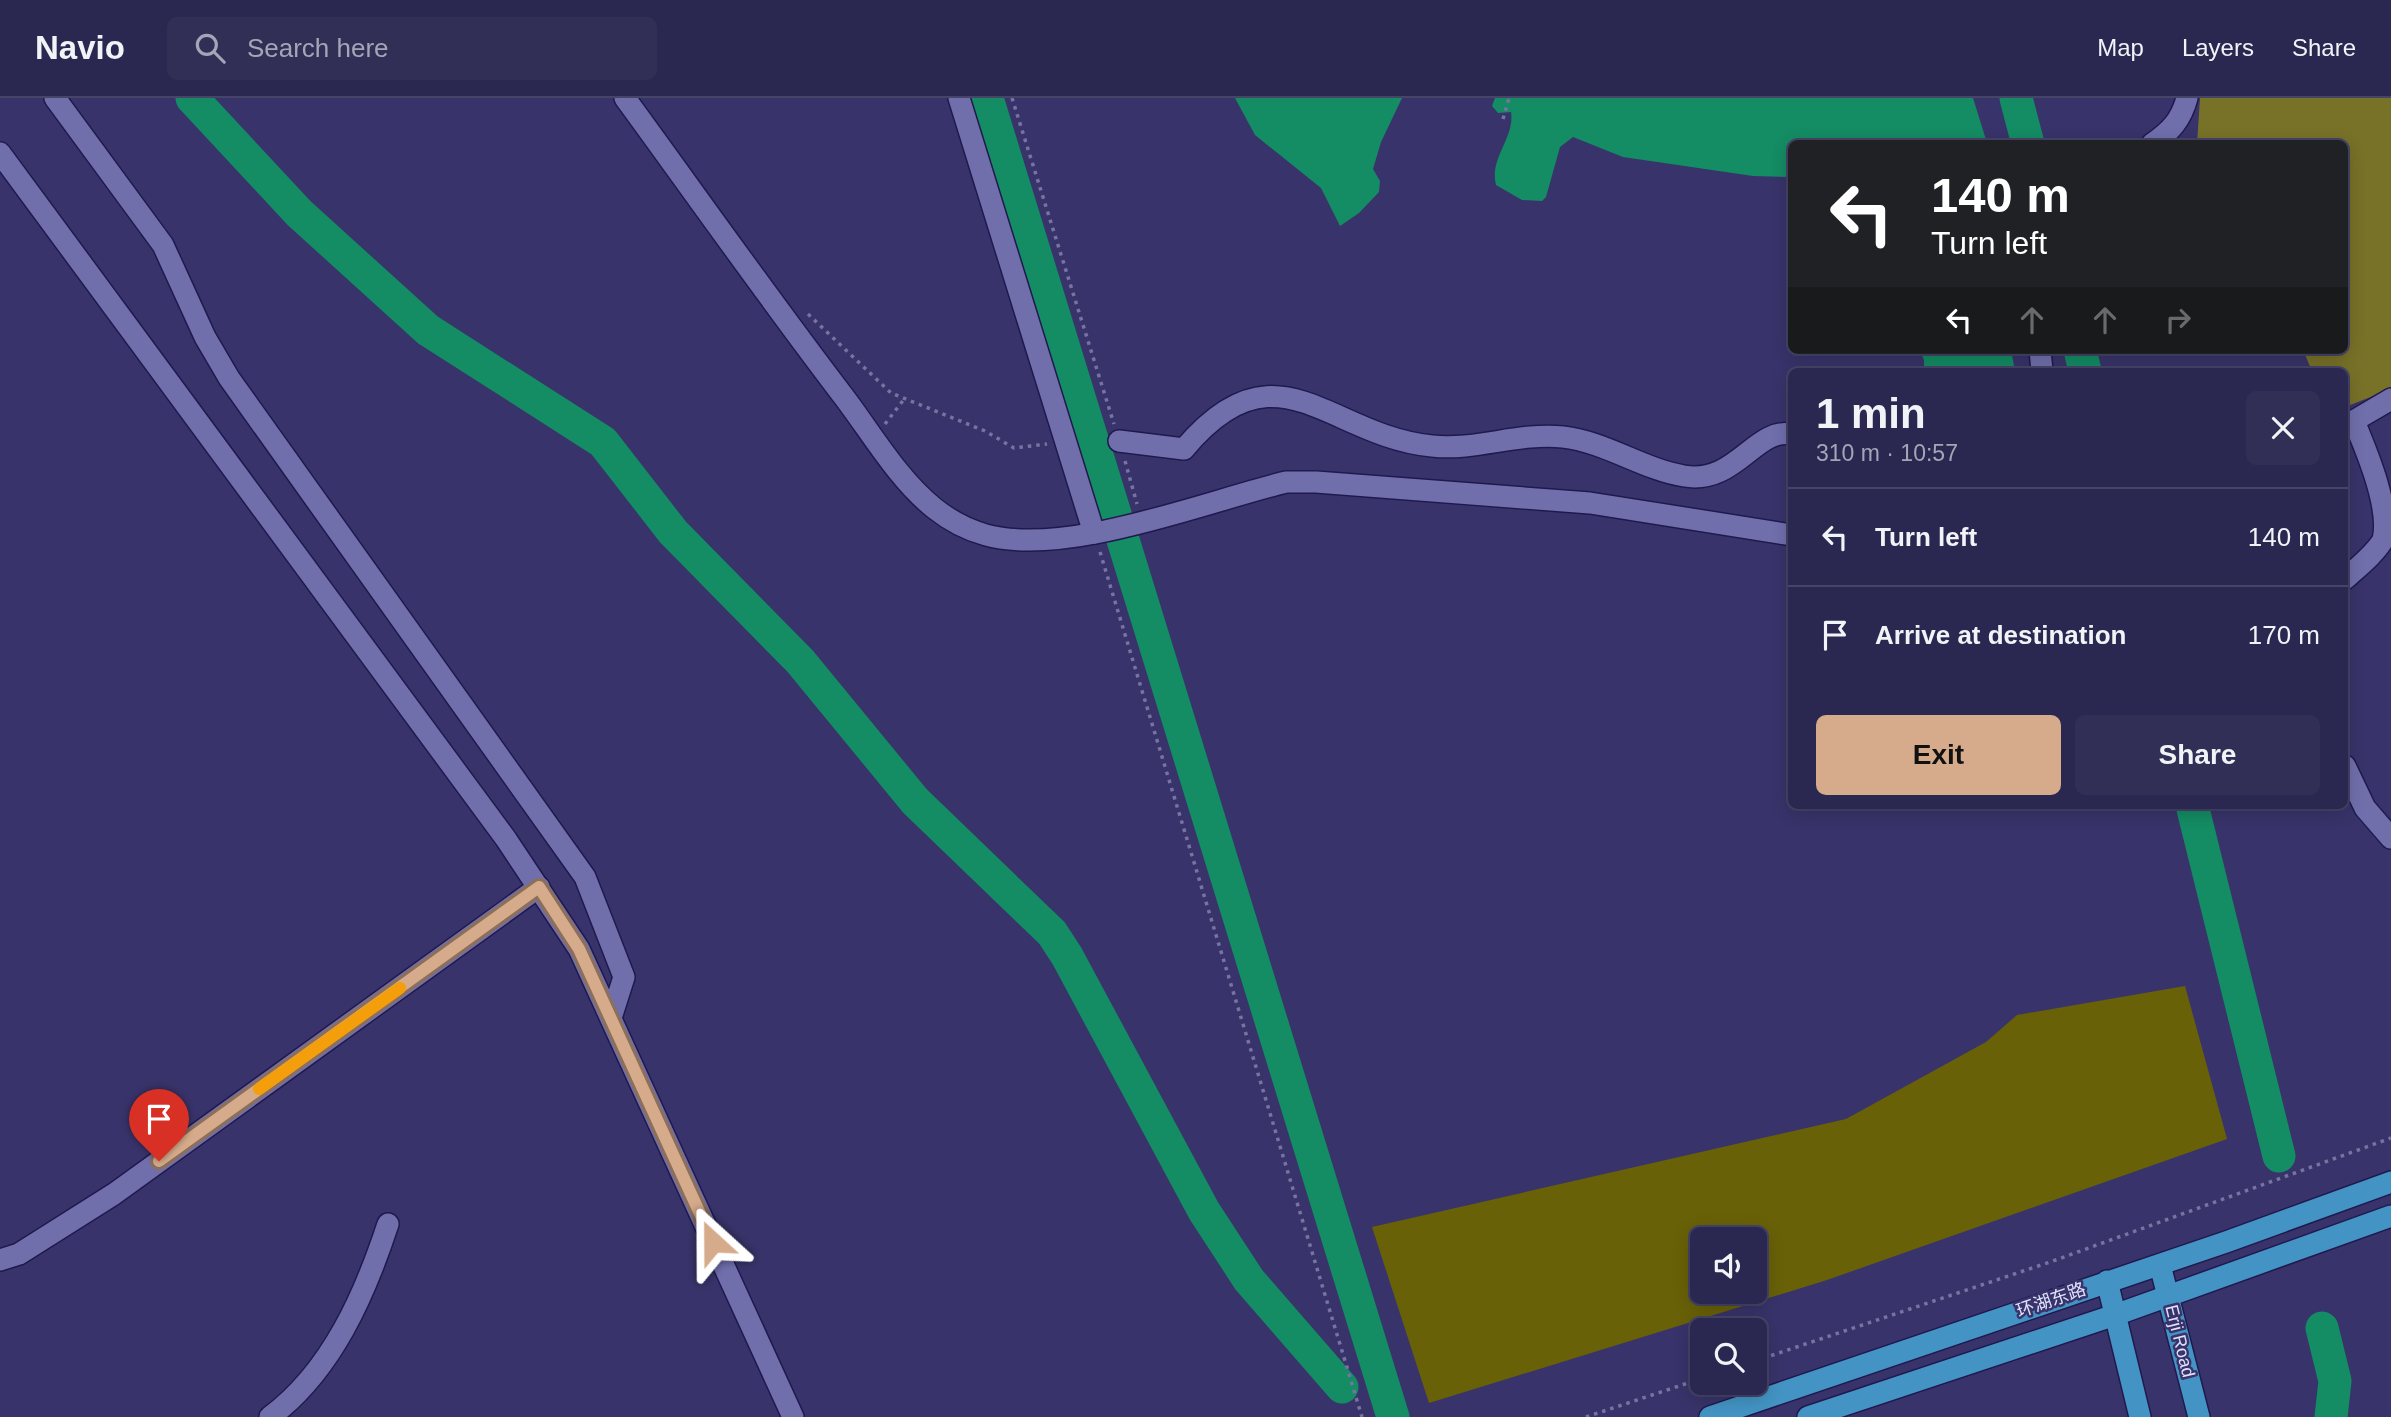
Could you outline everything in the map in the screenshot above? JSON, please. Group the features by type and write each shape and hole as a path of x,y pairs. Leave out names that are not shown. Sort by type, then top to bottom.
{"main road":[{"name":"环湖东路","path":"1710,1417 2160,1265 2391,1182"},
{"name":"环湖东路","path":"1808,1417 2115,1315 2391,1216"},
{"name":"Erji Road","path":"2160,1265 2199,1417"},
{"path":"2107,1281 2140,1417"}],"street":[{"path":"55,98 163,245 205,337 229,378 585,877 624,977 611,1018"},
{"path":"625,98 913,488 934,509 958,524 986,535 1041,540 1100,532 1286,482 1590,503 1788,534"},
{"path":"959,98 1066,443 1100,532"},
{"path":"2158,140 2171,131 2183,114 2187,98"},
{"path":"0,153 539,887 579,949 793,1417"},
{"path":"1119,441 1184,449 1205,423 1228,407 1253,397 1275,396 1325,410 1403,441 1432,446 1462,446 1538,435 1566,437 1589,442 1659,470 1686,477 1713,476 1736,464 1768,438 1788,435"},
{"path":"2348,576 2382,540 2387,521 2384,496 2349,423 2391,399"},
{"path":"2348,772 2365,808 2391,838"},
{"path":"0,1260 19,1254 114,1194 539,887"},
{"path":"270,1417 300,1391 350,1318 370,1278 388,1224"}],"path":[{"path":"1012,98 1119,441 1139,522"},
{"path":"1503,119 1508,98"},
{"path":"802,307 891,393 985,430 1014,448 1066,443"},
{"path":"872,434 888,422 905,398"},
{"path":"1100,532 1363,1417"},
{"path":"1767,1357 2053,1261 2391,1138"},
{"path":"1586,1417 1690,1382"}],"shaded area":[{"path":"1235,98 1402,98 1381,142 1373,169 1380,181 1379,192 1359,213 1340,226 1321,188 1255,135"},
{"path":"1495,98 1973,98 1986,140 1788,140 1788,177 1753,176 1623,157 1573,137 1560,147 1546,197 1542,201 1522,200 1496,185 1496,166 1509,131 1511,112 1498,113 1492,106"},
{"path":"2200,98 2391,98 2391,389 2348,406 2348,368 2311,368 2305,354 2348,354 2348,140 2197,140"},
{"path":"1922,354 2012,354 2014,368 1924,368"},
{"path":"2185,986 2227,1139 1827,1280 1767,1299 1767,1227 1690,1227 1690,1304 1749,1304 1704,1318 1690,1318 1690,1322 1429,1403 1372,1227 1846,1119 1986,1042 2017,1015"}],"waterway":[{"path":"192,98 299,213 428,330 603,442 673,532 800,661 915,801 1052,933 1067,956 1204,1211 1249,1280 1342,1387"},
{"path":"987,98 1393,1417"},
{"path":"2016,98 2027,140"},
{"path":"2081,354 2084,368"},
{"path":"2193,809 2279,1156"},
{"path":"2322,1328 2335,1381 2331,1417"}],"slow traffic":[{"path":"259,1089 400,988"}],"route":[{"path":"159,1161 539,887 579,949 713,1242"}]}
